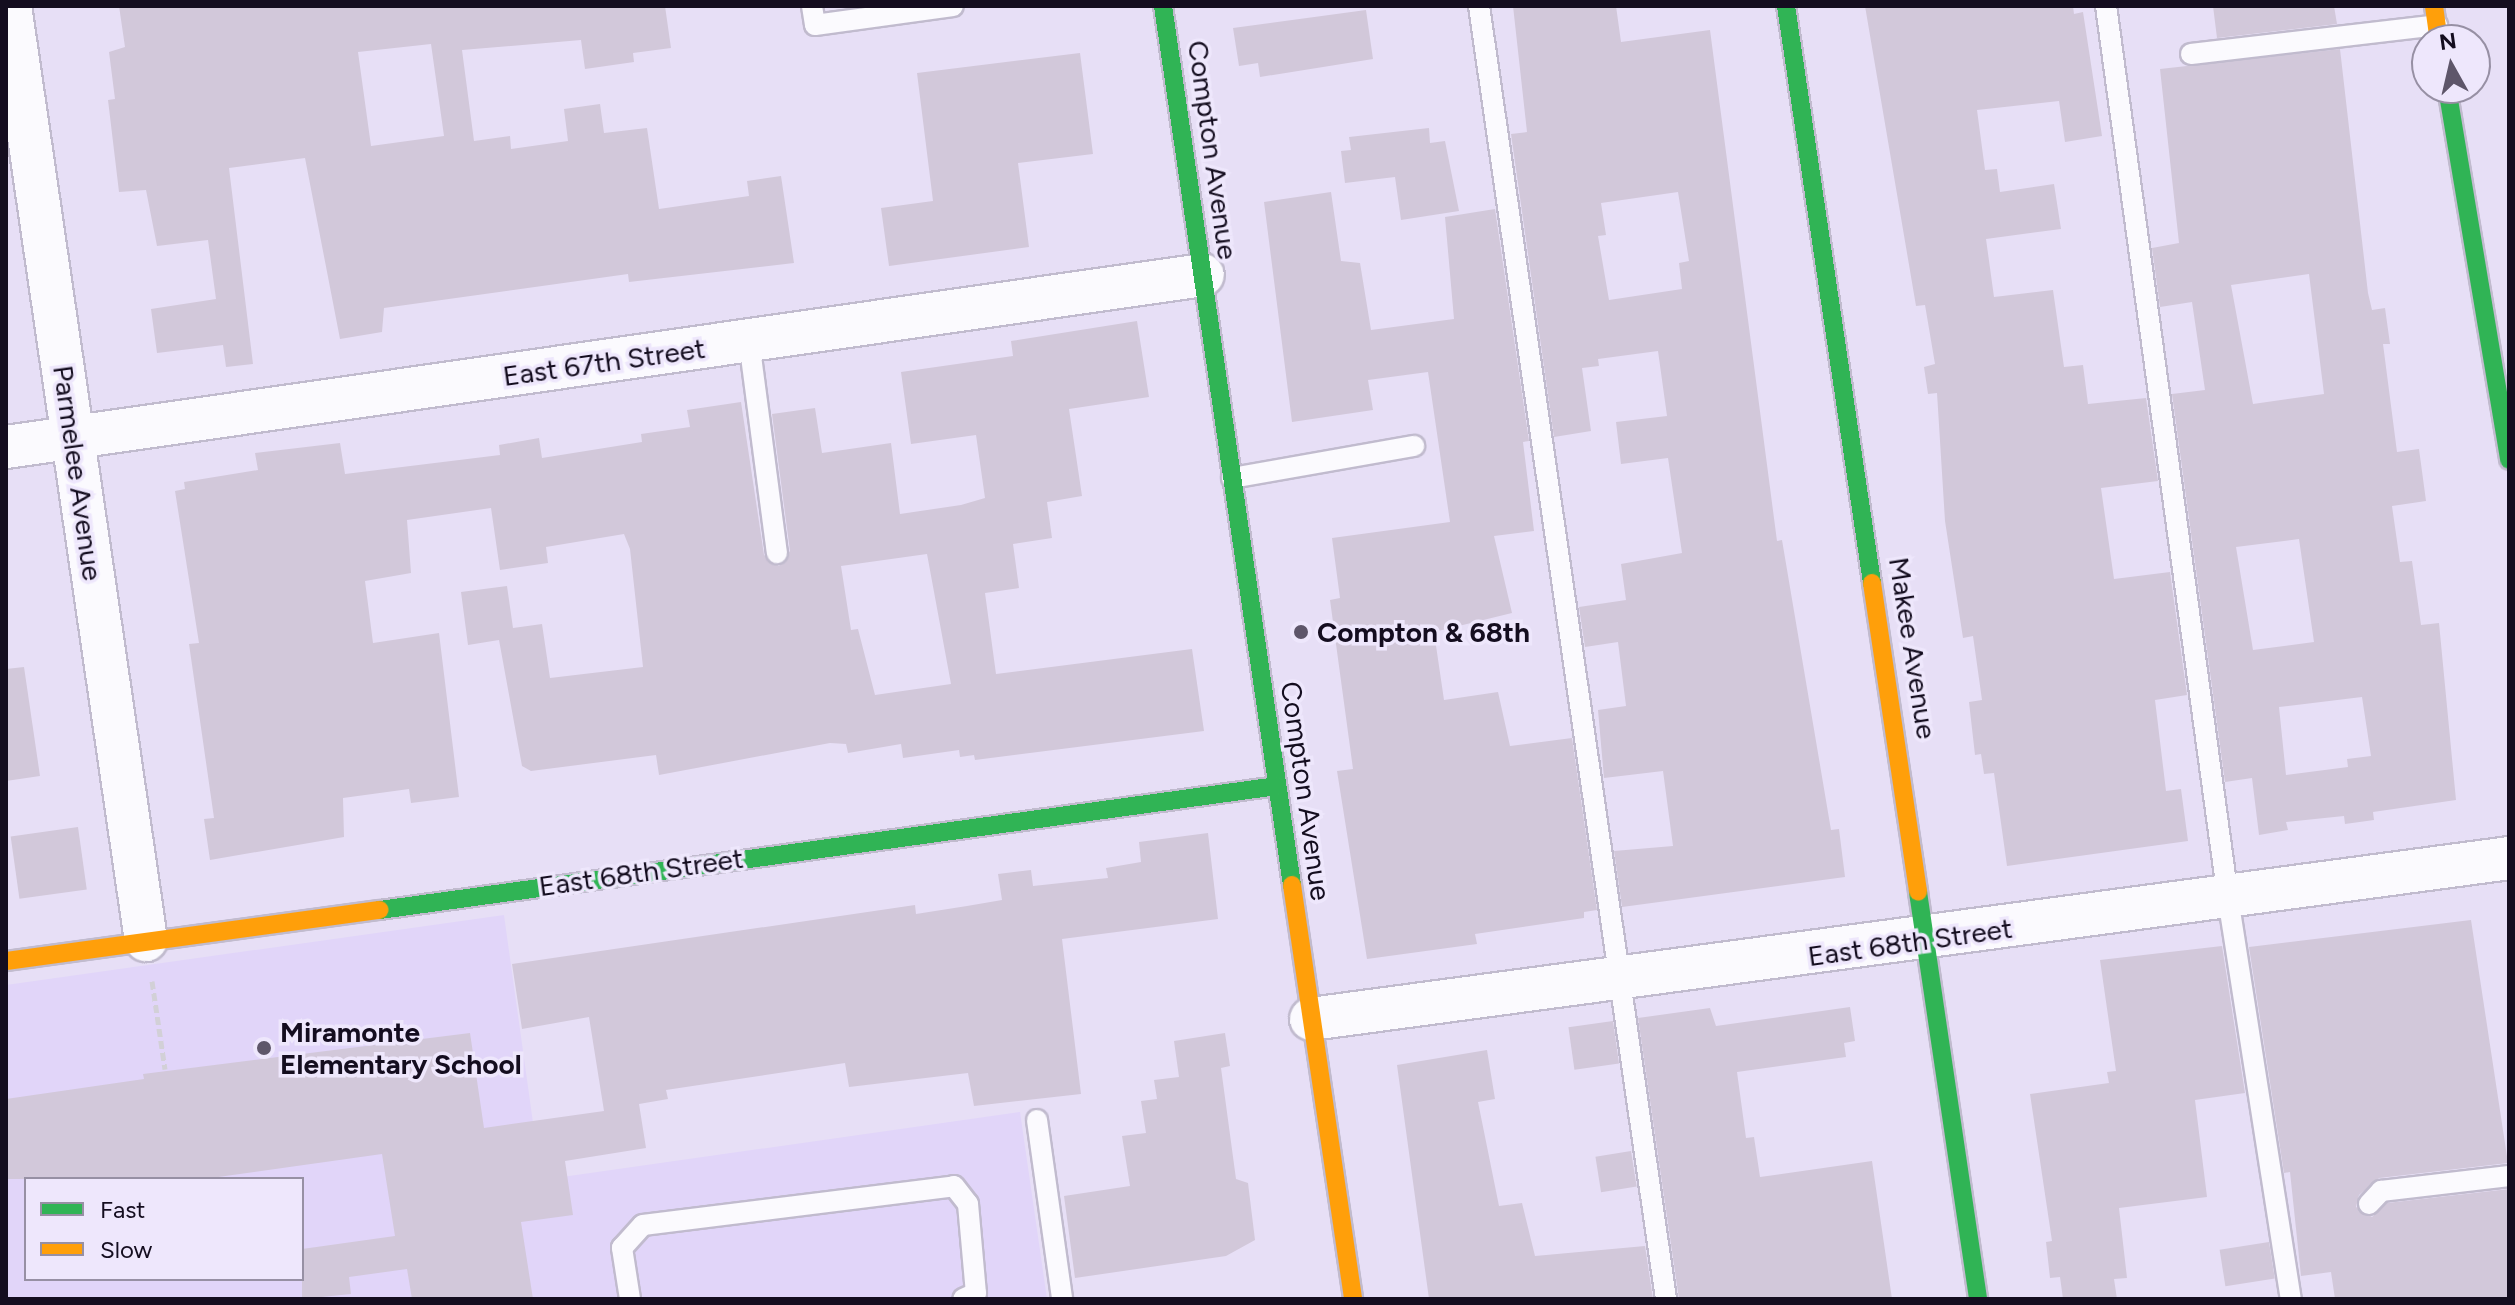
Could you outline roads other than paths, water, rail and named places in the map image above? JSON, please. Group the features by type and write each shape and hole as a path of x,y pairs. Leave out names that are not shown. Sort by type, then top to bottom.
{"street":[{"name":"Parmelee Avenue","path":"10,6 146,940"},
{"name":"Compton Avenue","path":"1163,6 1353,1299"},
{"name":"Makee Avenue","path":"1786,6 1929,940 1978,1299"},
{"path":"2450,104 2509,460"},
{"name":"East 67th Street","path":"6,447 1203,275"},
{"name":"East 68th Street","path":"6,961 1277,786"},
{"name":"East 68th Street","path":"1311,1019 1929,940 2509,858"}],"lane":[{"path":"812,6 815,25 953,6"},
{"path":"1479,6 1666,1299"},
{"path":"2106,6 2228,898 2291,1299"},
{"path":"2191,54 2411,27"},
{"path":"749,341 777,553"},
{"path":"1232,478 1414,446"},
{"path":"1037,1120 1062,1299"},
{"path":"2369,1204 2381,1191 2509,1176"},
{"path":"630,1299 622,1248 643,1225 954,1186 968,1204 976,1293 963,1299"}],"place":[{"name":"Compton & 68th","path":"1301,632"},
{"name":"Miramonte Elementary School","path":"264,1048"}]}
